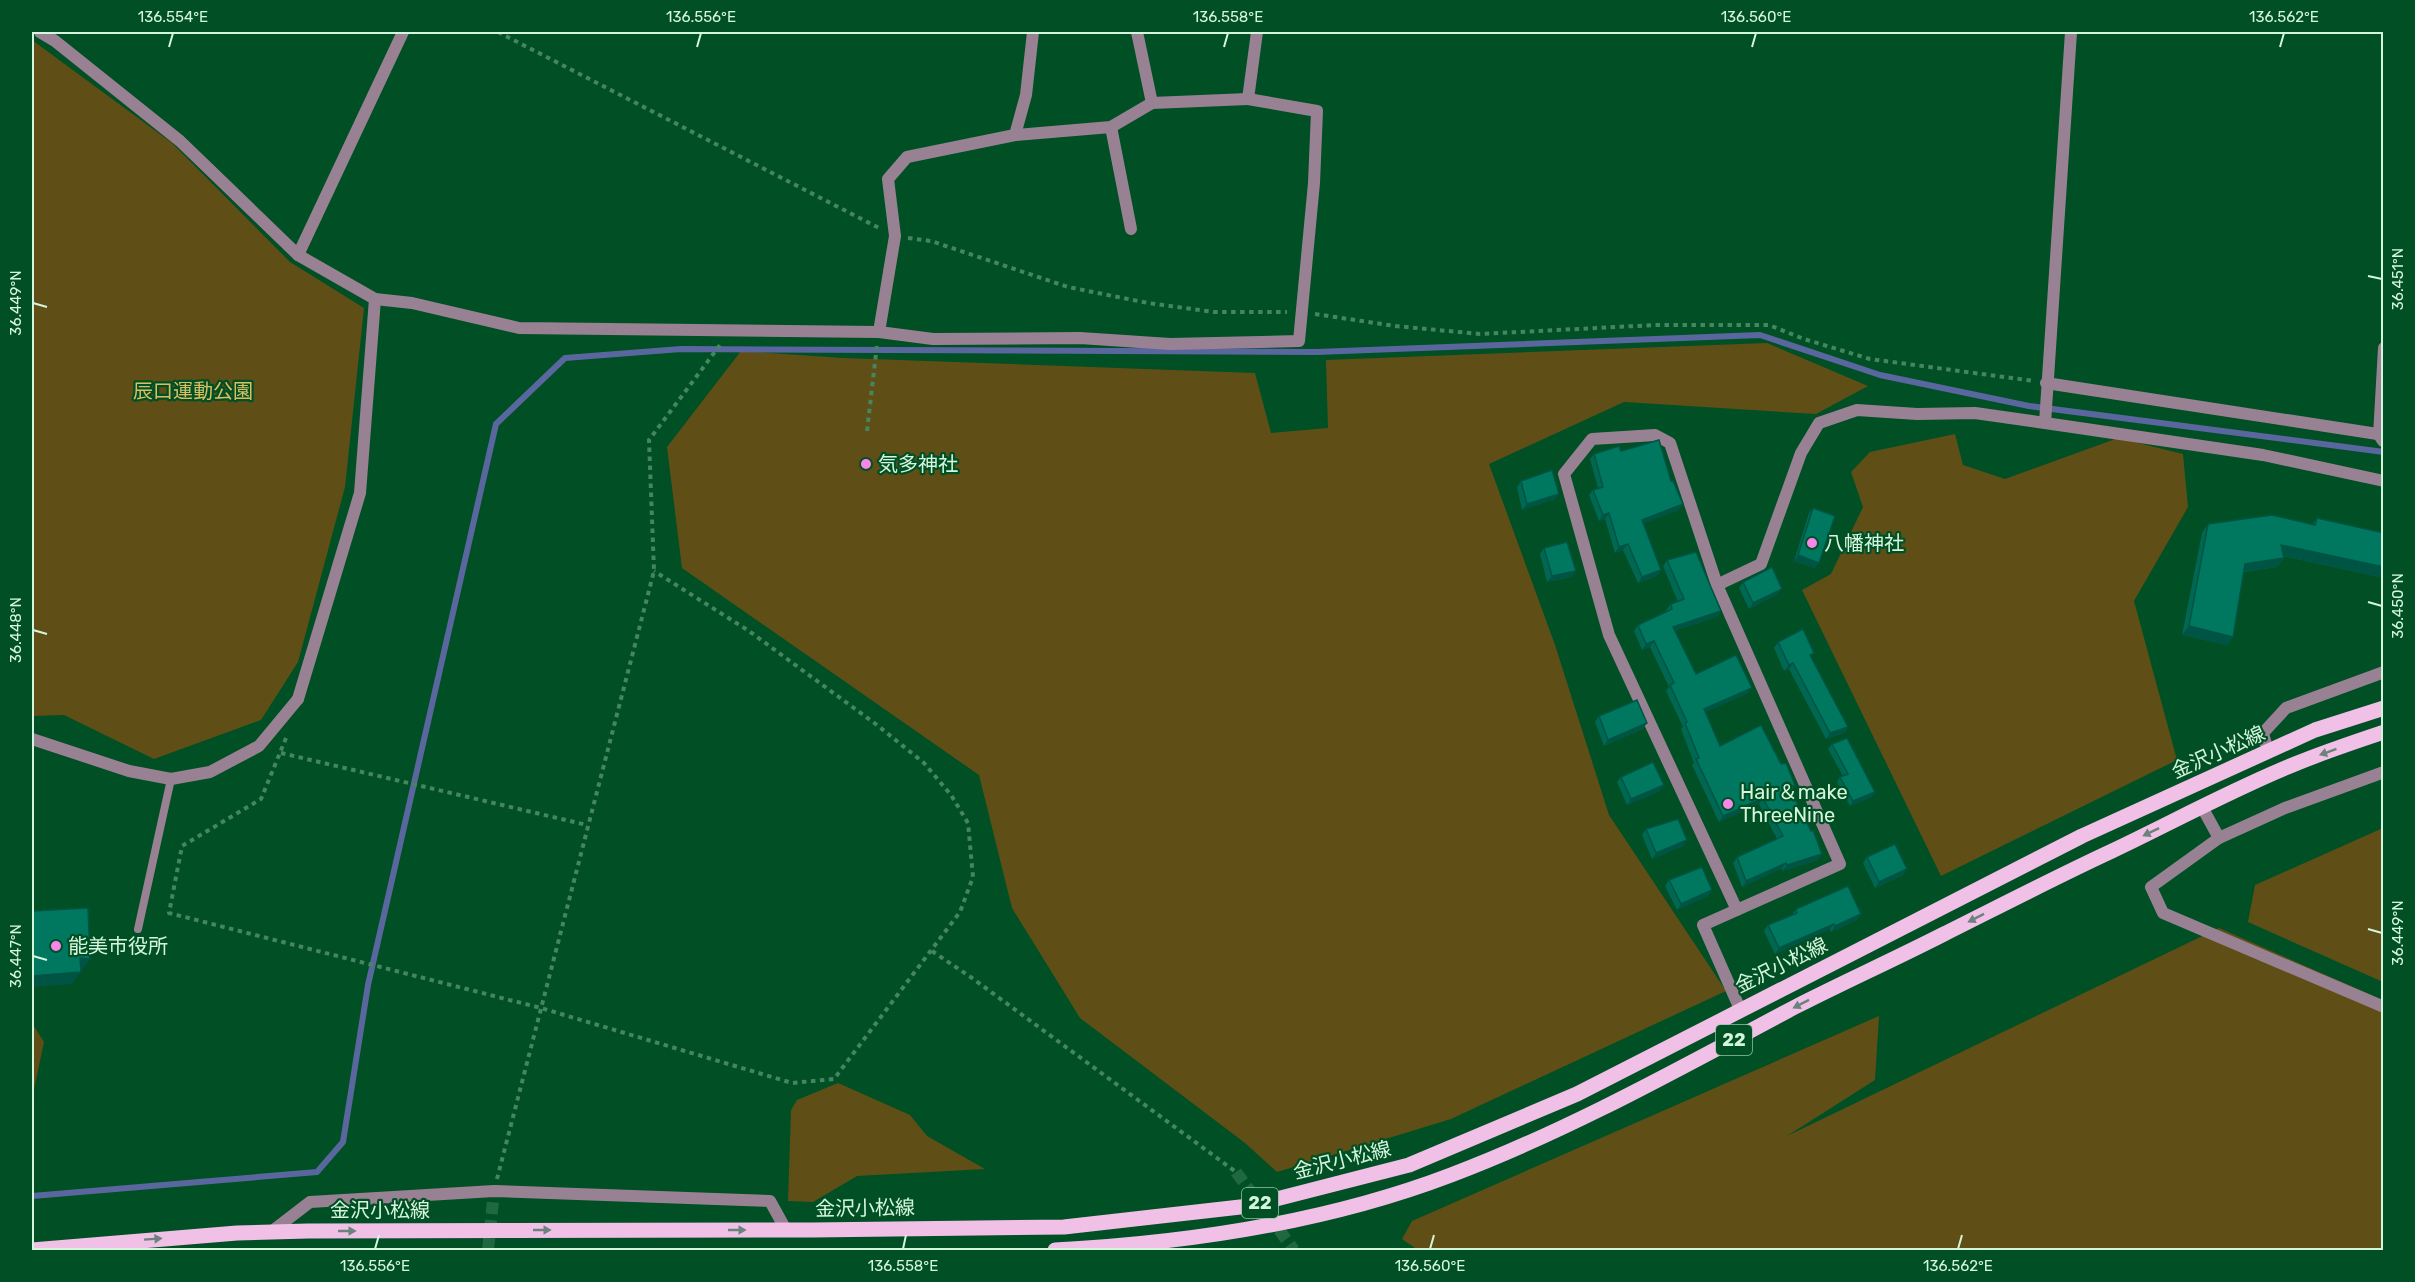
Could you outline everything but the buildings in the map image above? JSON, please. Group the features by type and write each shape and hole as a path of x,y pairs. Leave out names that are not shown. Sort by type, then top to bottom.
{"main road":[{"name":"金沢小松線","path":"32,1250 107,1242 271,1232 1064,1227 1249,1206 1409,1165 1577,1094 2082,836 2315,730 2384,708"},
{"name":"22","path":"1055,1251 1117,1247 1215,1236 1359,1204 1450,1176 1530,1142 1645,1088 1799,1005 2202,807 2295,764 2384,732"}],"street":[{"path":"40,32 55,41 180,141 298,255 375,299 412,303 519,328 879,332 933,339 1080,338 1170,344 1299,341 1314,183 1317,111 1248,99 1152,103 1111,127 1015,135 907,157 888,179 895,236 879,332"},
{"path":"298,255 403,32"},
{"path":"1015,135 1026,95 1033,32"},
{"path":"1137,32 1152,103"},
{"path":"1248,99 1257,32"},
{"path":"2045,419 2071,32"},
{"path":"1111,127 1131,230"},
{"path":"32,739 129,771 171,779 210,772 259,746 298,699 360,493 375,299"},
{"path":"2046,383 2382,437 2384,348"},
{"path":"1717,585 1761,564 1801,453 1819,423 1857,410 1917,414 1975,413 2045,419 2263,455 2384,481"},
{"path":"1737,910 1609,635 1564,474 1592,440 1655,435 1670,443 1717,585 1840,864 1702,926 1740,1009"},
{"path":"2268,752 2263,733 2286,708 2384,672"},
{"path":"2384,772 2285,808 2219,838 2151,886 2163,913 2384,1007"},
{"path":"2202,807 2219,838"},
{"path":"271,1232 310,1202 494,1191 770,1201 786,1230"}],"lane":[{"path":"138,929 171,779"}],"path":[{"path":"498,32 895,236 931,241 1068,287 1148,303 1214,312 1302,312 1395,326 1480,334 1655,325 1769,325 1804,339 1870,359 2046,383"},
{"path":"494,1191 654,571 649,440 730,332"},
{"path":"867,431 879,332"},
{"path":"288,731 261,799 182,846 168,913 541,1008 792,1083 834,1079 960,912 973,877 968,823 951,795 924,763 750,631 654,571"},
{"path":"281,753 587,825"},
{"path":"932,951 1236,1172"}],"green space":[{"name":"辰口運動公園","path":"32,40 172,143 290,262 364,308 345,487 298,662 261,720 154,759 64,715 32,716"},
{"path":"1767,343 1868,386 1816,414 1624,402 1489,464 1555,645 1609,815 1726,991 1451,1119 1277,1172 1245,1143 1080,1018 1012,908 979,775 682,568 667,447 741,351 843,358 1255,373 1271,433 1328,428 1326,360"},
{"path":"1955,434 1963,465 2005,479 2118,438 2183,454 2188,507 2134,601 2177,760 1941,876 1802,590 1831,574 1863,507 1851,472 1870,452"},
{"path":"2383,828 2383,982 2248,922 2255,885"},
{"path":"2219,928 2383,1000 2383,1250 1418,1250 1402,1239 1412,1221 1879,1016 1875,1080 1787,1136"},
{"path":"32,1023 44,1042 32,1099"},
{"path":"838,1083 910,1115 927,1136 985,1169 857,1176 813,1202 788,1201 791,1110 797,1100"}],"waterway":[{"path":"32,1196 317,1172 343,1142 368,985 496,424 565,358 681,349 1316,352 1760,335 1880,375 2029,406 2384,452"}],"tunnel":[{"path":"1236,1172 1294,1250"},
{"path":"488,1250 494,1191"}],"place":[{"name":"気多神社","path":"866,464"},
{"name":"八幡神社","path":"1812,543"},
{"name":"Hair＆make ThreeNine","path":"1728,804"},
{"name":"能美市役所","path":"56,946"}]}
